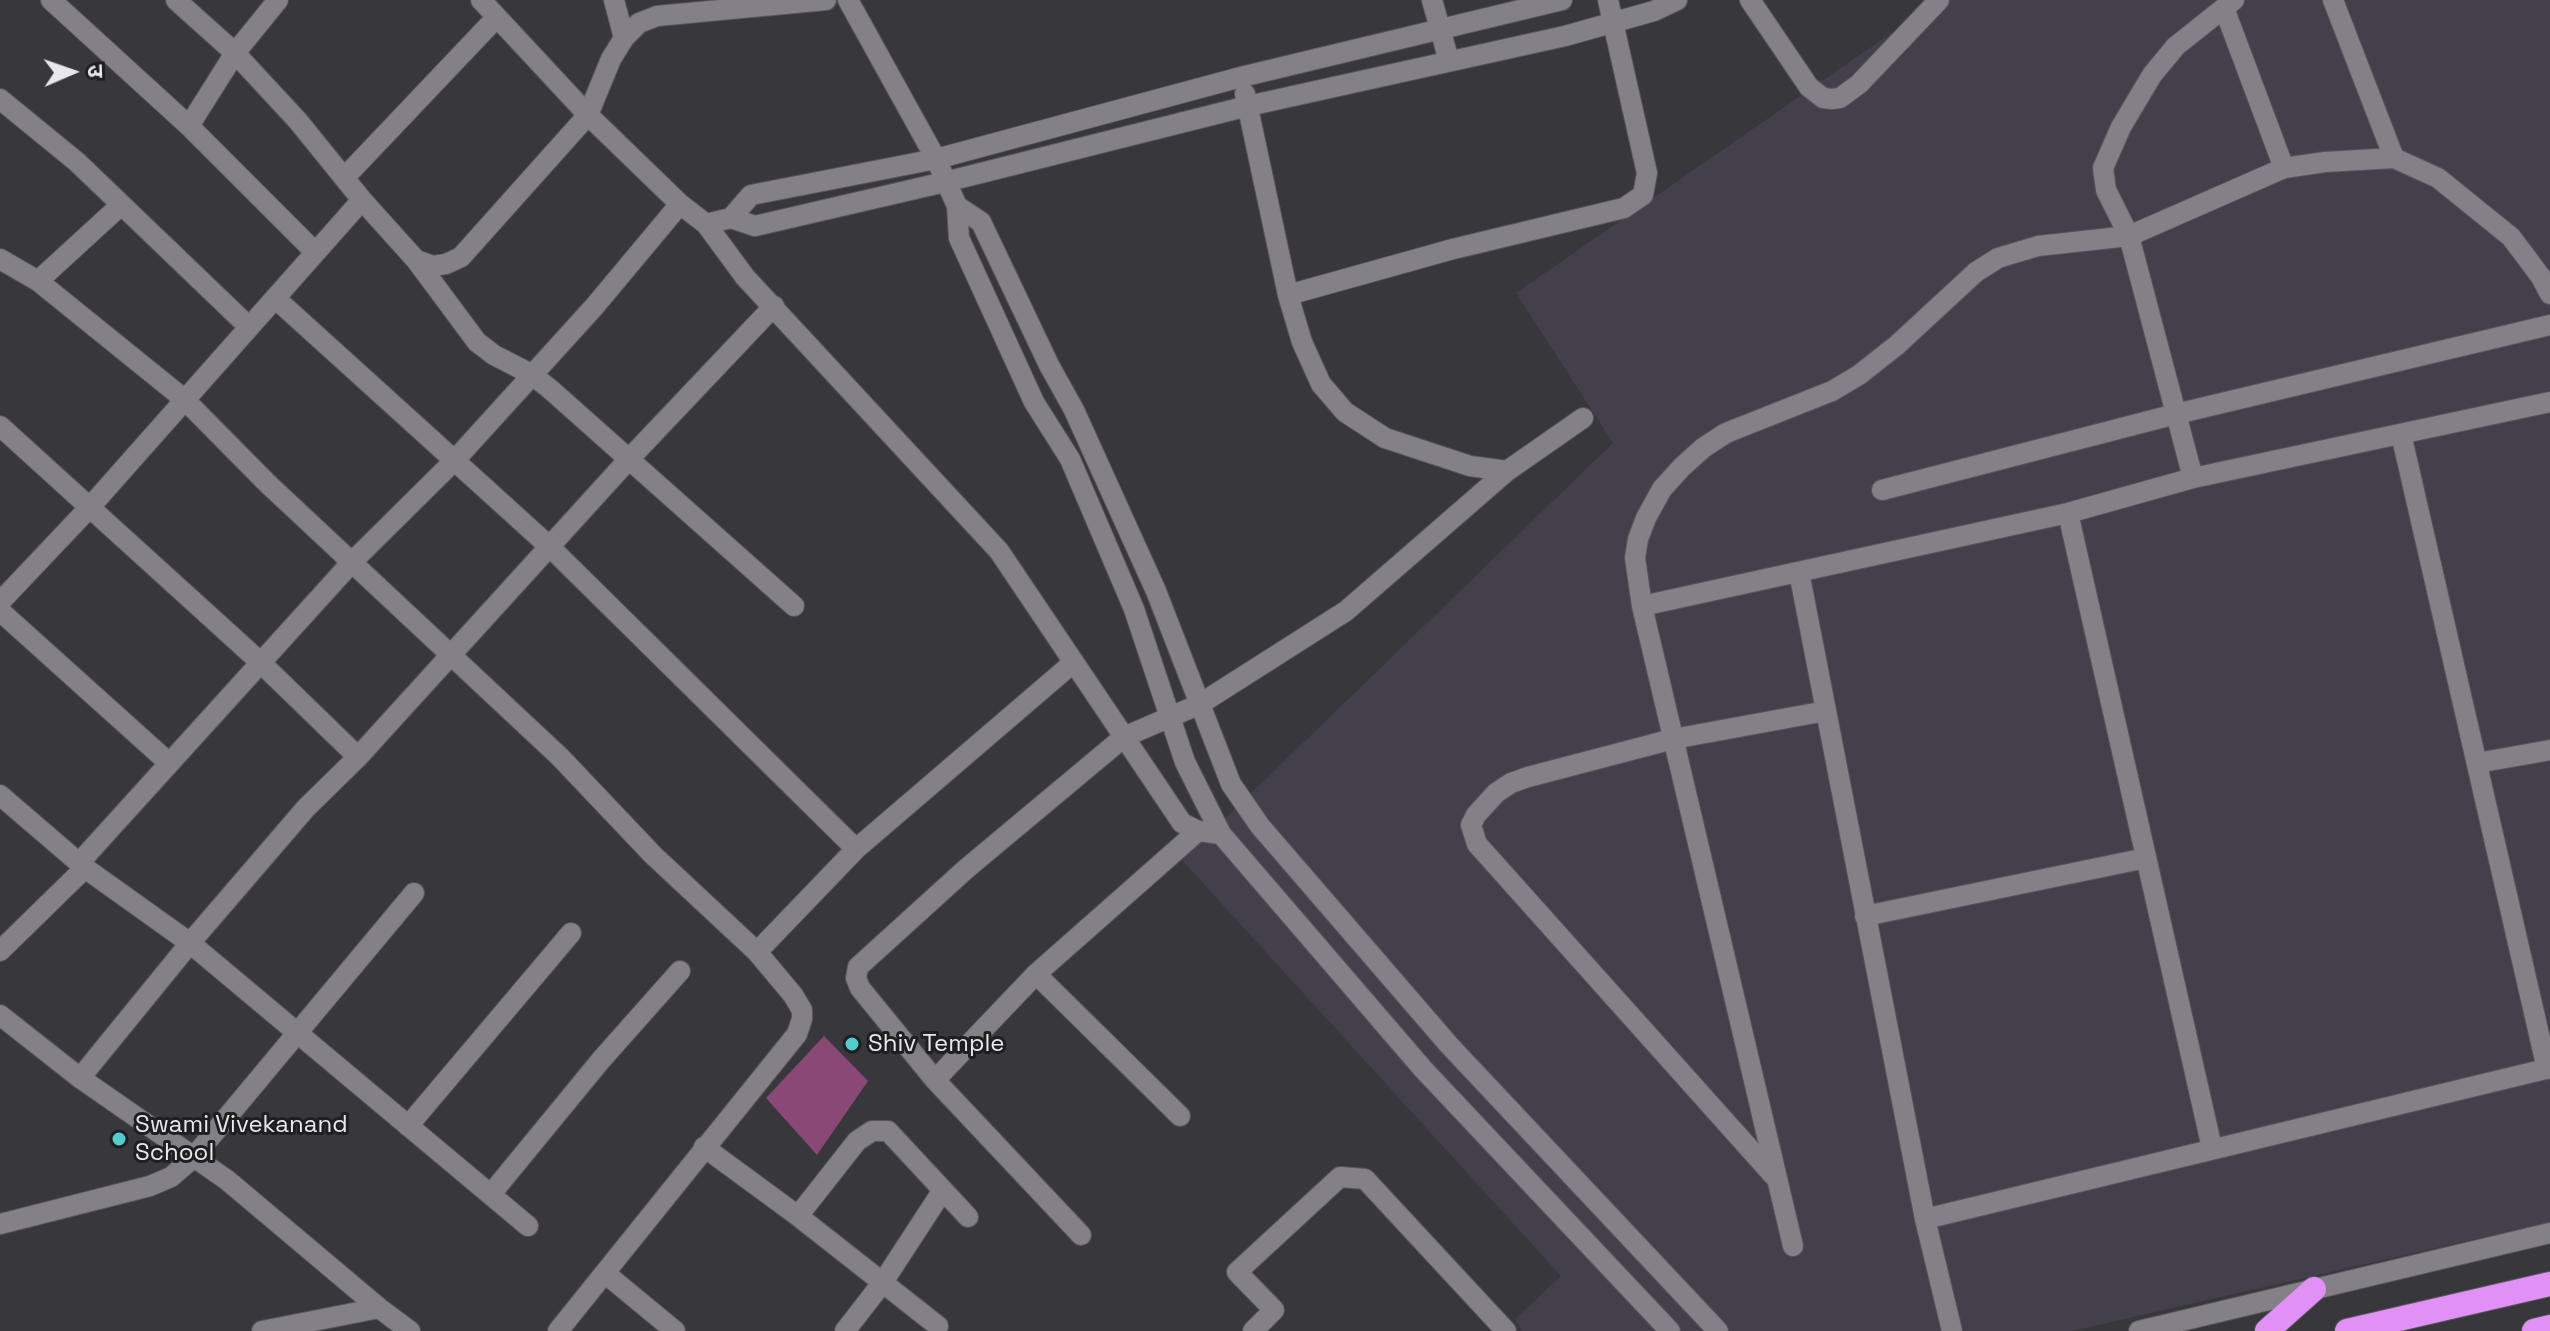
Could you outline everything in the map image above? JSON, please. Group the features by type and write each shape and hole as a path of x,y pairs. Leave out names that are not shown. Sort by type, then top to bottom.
{"highway":[{"path":"2347,1331 2550,1284"},
{"path":"2267,1331 2314,1289"},
{"path":"2534,1331 2550,1327"}],"street":[{"path":"51,0 189,126 315,252"},
{"path":"176,0 235,53 298,121 416,260 477,342 502,360 531,374 630,458 794,606"},
{"path":"189,126 235,53 278,0"},
{"path":"481,0 588,115 680,204 706,224 745,277 999,551 1182,823 1198,831 1221,834"},
{"path":"614,0 624,38"},
{"path":"416,260 433,266 461,257 588,115 611,59 624,38 639,23 657,16 826,0"},
{"path":"848,0 936,159 957,206 959,238 1034,402 1070,459 1134,609 1185,762 1221,834 1423,1069 1670,1331"},
{"path":"1432,0 1449,61"},
{"path":"731,218 751,195 936,159 1241,77 1562,0"},
{"path":"1288,295 1453,249 1624,208 1643,195 1647,173 1608,0"},
{"path":"706,224 731,218 755,226 1248,106 1614,22 1654,11 1677,0"},
{"path":"1750,0 1809,87 1823,98 1832,99 1840,98 1859,84 1939,0"},
{"path":"2333,0 2394,158"},
{"path":"2193,478 2129,236 2106,190 2104,160 2152,75 2176,46 2229,4 2284,168"},
{"path":"345,177 496,18"},
{"path":"1241,77 1288,295 1302,342 1321,384 1345,412 1385,438 1470,466 1507,471"},
{"path":"0,99 77,162 248,326"},
{"path":"1793,1246 1642,606 1635,558 1638,539 1662,489 1703,448 1726,433 1832,391 1859,375 1897,345 1976,272 1998,258 2038,246 2129,236 2284,168 2394,158 2438,178 2511,237 2550,294"},
{"path":"0,602 90,507 362,200"},
{"path":"0,951 82,866 259,661 352,562 454,461 594,307 680,204"},
{"path":"38,281 121,205"},
{"path":"957,206 981,222 1049,365 1074,410 1149,577 1231,784 1260,826 1449,1045 1718,1331"},
{"path":"0,259 38,281 184,399 267,483 560,757 653,855 757,952 802,1010 797,1034 558,1331"},
{"path":"275,298 550,547 856,849"},
{"path":"80,1078 306,808 358,757 630,458 774,306"},
{"path":"1882,490 2176,414 2550,325"},
{"path":"1024,382 1049,365"},
{"path":"1642,606 2068,513 2193,478 2550,402"},
{"path":"1081,1235 935,1080 860,988 856,978 858,967 966,869 1124,737 1200,704 1346,611 1507,471 1583,418"},
{"path":"0,426 259,661 358,757"},
{"path":"1925,1219 2549,1068 2401,434"},
{"path":"2068,513 2212,1148"},
{"path":"1799,572 1925,1219 1952,1331"},
{"path":"0,611 169,763"},
{"path":"757,952 856,849 1074,662"},
{"path":"1777,1179 1477,844 1471,830 1476,815 1496,793 1511,783 1673,739 1826,711"},
{"path":"2477,763 2550,750"},
{"path":"0,795 82,866 190,943 528,1226"},
{"path":"935,1080 1036,974 1198,831"},
{"path":"1865,916 2146,858"},
{"path":"0,1224 150,1186 171,1177 193,1158 414,893"},
{"path":"408,1126 571,933"},
{"path":"1344,978 1373,957"},
{"path":"491,1194 601,1060 680,971"},
{"path":"1036,974 1180,1116"},
{"path":"0,1015 80,1078 255,1202 410,1331"},
{"path":"798,1216 857,1141 872,1131 888,1131 968,1217"},
{"path":"704,1147 938,1326"},
{"path":"1253,1331 1274,1310 1237,1272 1340,1177 1365,1179 1506,1331"},
{"path":"845,1331 883,1282 943,1190"},
{"path":"2139,1331 2550,1233"},
{"path":"1616,1273 1642,1250"},
{"path":"606,1274 675,1331"},
{"path":"262,1331 379,1308"}],"shaded area":[{"path":"1939,0 2550,0 2550,1222 2072,1331 1522,1331 1515,1319 1561,1276 1182,860 1613,443 1516,293"},
{"path":"824,1036 868,1081 817,1155 766,1098"}],"place":[{"name":"Shiv Temple","path":"852,1044"},
{"name":"Swami Vivekanand School","path":"119,1139"}]}
